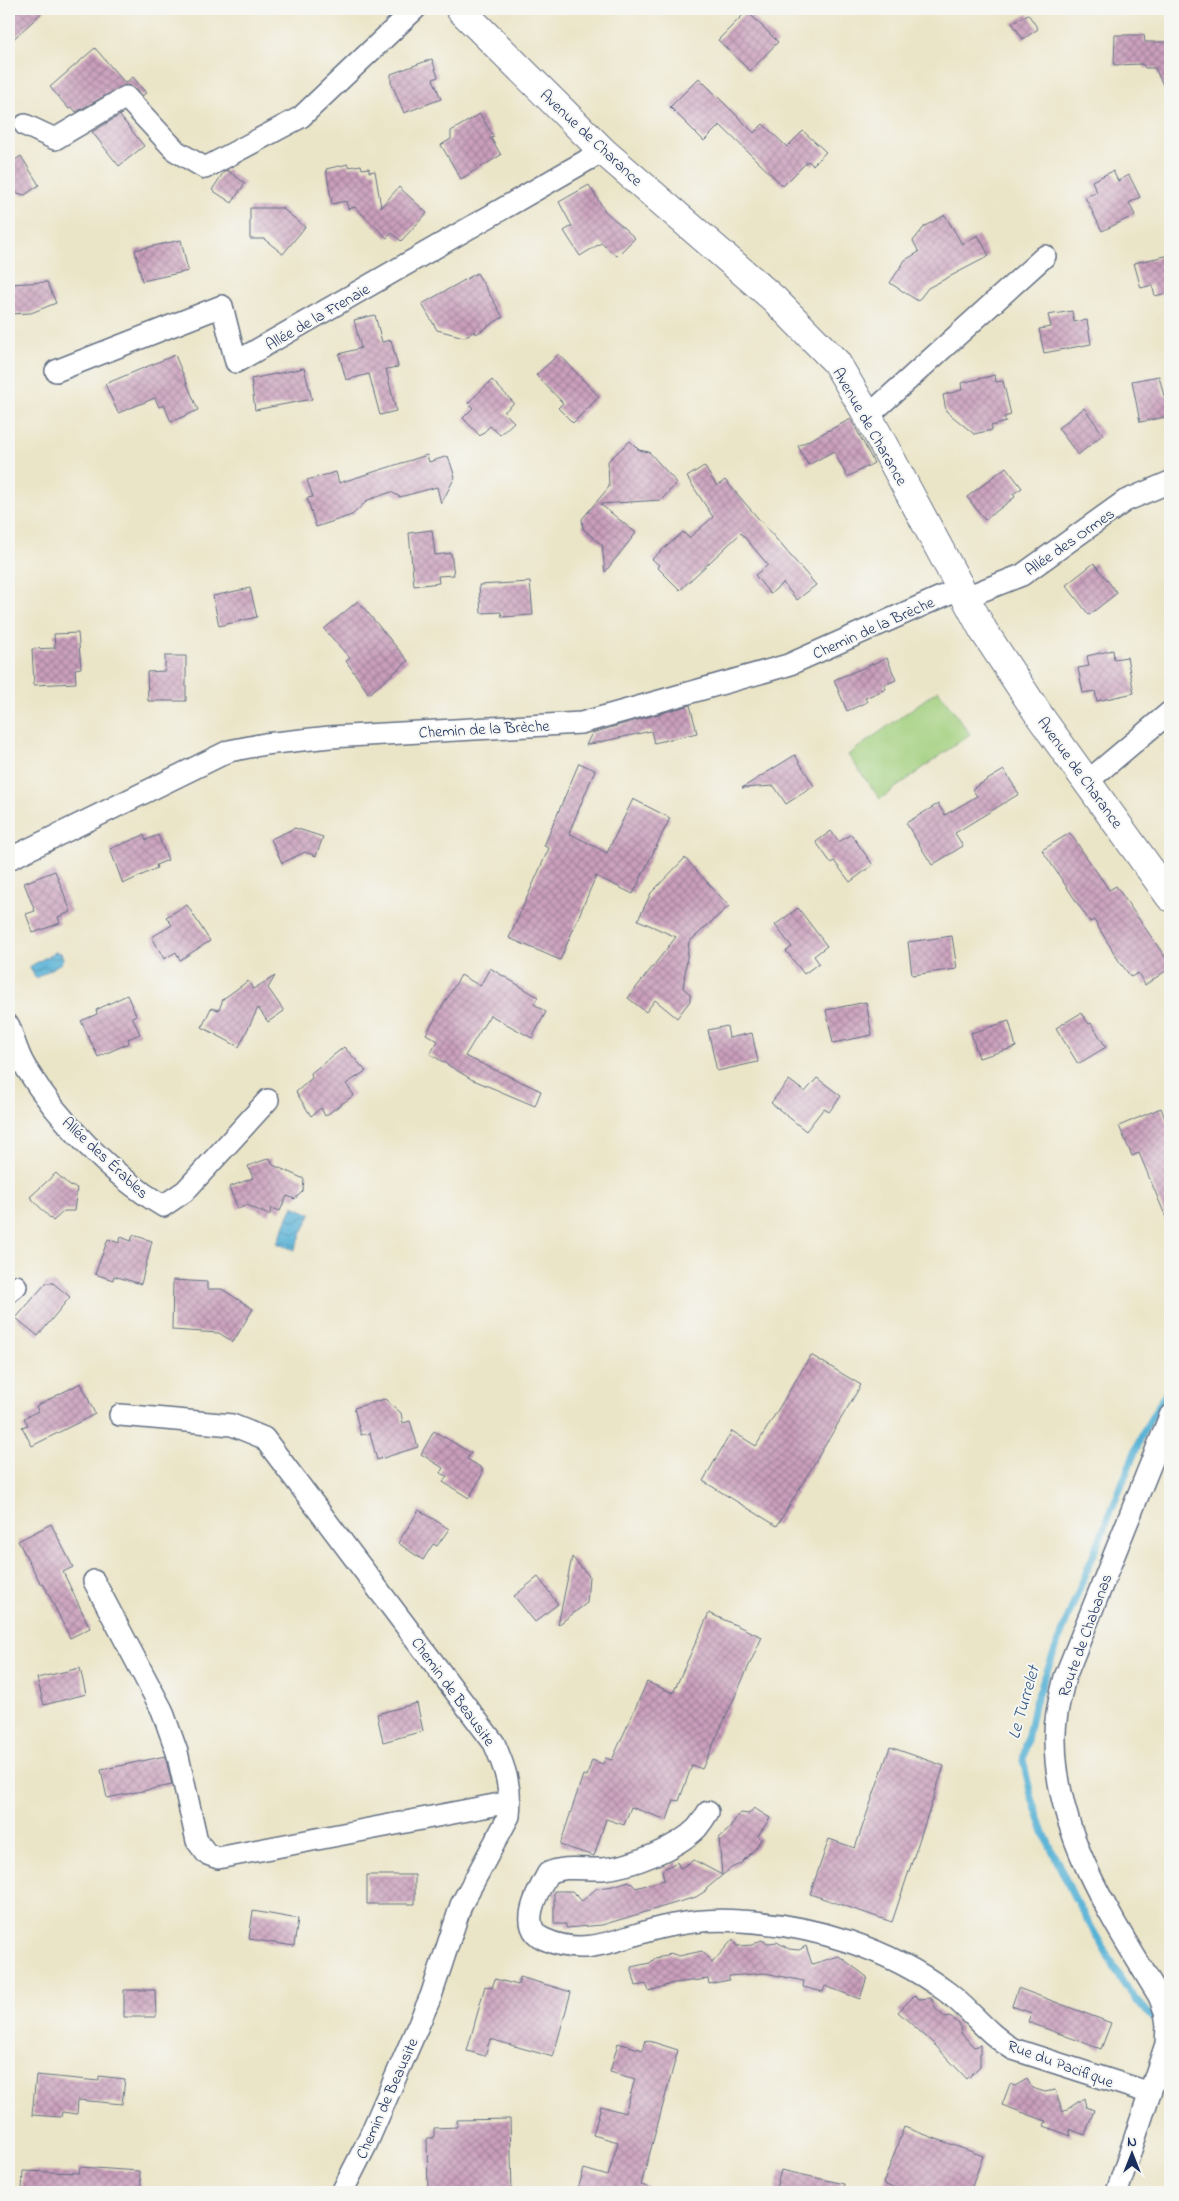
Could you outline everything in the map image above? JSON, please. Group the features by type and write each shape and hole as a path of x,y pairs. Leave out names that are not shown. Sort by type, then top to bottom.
{"street":[{"path":"25,125 55,139 126,97 176,151 205,168 301,117 415,9"},
{"name":"Avenue de Charance","path":"460,9 604,151 774,299 836,362 868,416 983,630 1031,702 1170,897"},
{"name":"Allée de la Frenaie","path":"56,371 222,306 236,362 604,151"},
{"path":"868,416 1046,256"},
{"name":"Allée des Ormes","path":"963,593 1022,575 1125,501 1170,482"},
{"name":"Chemin de la Brèche","path":"9,859 229,751 265,744 330,737 581,723 788,665 963,593"},
{"path":"1088,781 1170,712"},
{"name":"Allée des Érables","path":"9,1026 25,1067 65,1121 110,1165 146,1196 163,1206 184,1191 268,1100"},
{"name":"Chemin de Beausite","path":"120,1414 232,1425 264,1438 494,1743 506,1773 510,1802 509,1816 461,1905 427,2005 366,2145 342,2192"},
{"name":"Route de Chabanas","path":"1117,2192 1166,2044 1167,2026 1165,2011 1159,1996 1107,1909 1085,1862 1060,1790 1054,1739 1057,1712 1065,1677 1170,1416"},
{"path":"94,1581 162,1710 177,1752 197,1841 206,1854 218,1858 510,1802"},
{"name":"Rue du Pacifique","path":"708,1812 697,1828 655,1854 604,1869 565,1868 548,1873 530,1915 530,1924 542,1939 569,1946 597,1947 668,1926 700,1922 738,1921 776,1924 820,1932 872,1950 913,1970 948,1993 999,2041 1013,2049 1150,2094"}],"green space":[{"path":"938,690 970,734 880,799 848,755"}],"water":[{"path":"55,952 61,953 63,958 61,963 36,978 29,967"},
{"path":"293,1206 311,1214 294,1250 277,1243"}],"building":[{"path":"9,9 46,9 9,43"},
{"path":"747,11 778,42 750,71 718,40"},
{"path":"1028,14 1038,29 1023,39 1012,23"},
{"path":"1115,35 1144,35 1145,42 1170,42 1170,100 1155,68 1145,68 1143,64 1114,65"},
{"path":"95,48 125,83 133,77 146,93 142,96 131,86 125,85 76,112 72,107 69,109 50,87"},
{"path":"432,59 438,77 433,79 441,99 404,113 391,82 391,74"},
{"path":"699,78 754,133 763,124 787,147 803,131 826,152 813,165 808,161 783,186 720,125 704,141 670,107"},
{"path":"122,114 120,116 144,146 119,166 92,132"},
{"path":"480,114 494,137 491,138 501,155 461,179 441,145 451,139 451,131"},
{"path":"21,156 39,185 25,195 9,191 9,164"},
{"path":"348,164 348,167 361,165 362,169 369,168 369,172 375,171 381,207 399,187 427,213 401,241 392,233 387,238 355,207 348,209 346,201 332,204 326,169"},
{"path":"227,170 245,183 232,203 212,190"},
{"path":"1113,171 1118,181 1129,175 1140,197 1129,203 1135,215 1102,231 1085,197 1097,192 1092,181"},
{"path":"589,185 605,211 635,238 617,256 601,243 580,256 564,231 572,226 559,202"},
{"path":"250,208 282,208 305,227 283,254 264,239 250,239"},
{"path":"945,215 962,244 978,235 989,256 928,288 918,301 890,283 905,260 919,252 913,241 925,226"},
{"path":"181,240 188,271 142,281 135,250"},
{"path":"1170,255 1170,292 1155,296 1152,285 1141,288 1134,263"},
{"path":"477,273 503,317 476,334 475,331 464,337 437,330 422,304"},
{"path":"47,282 56,303 31,313 9,314 9,284"},
{"path":"1072,311 1074,322 1087,320 1091,344 1044,353 1039,329 1051,327 1048,315"},
{"path":"375,315 382,342 391,340 398,367 386,369 396,411 380,415 369,374 346,380 339,354 361,348 354,320"},
{"path":"559,354 599,397 573,423 558,408 563,403 536,375"},
{"path":"175,355 198,410 171,422 164,405 159,407 155,398 118,413 105,384"},
{"path":"304,368 312,399 255,410 251,379"},
{"path":"995,375 996,382 1003,381 1011,415 1004,417 1006,422 991,426 992,430 974,434 946,411 943,395 962,390 961,383"},
{"path":"1159,376 1164,396 1170,395 1170,416 1140,422 1132,381"},
{"path":"492,380 514,403 504,412 514,422 500,435 490,426 480,436 463,418 473,408 468,403"},
{"path":"1084,408 1103,434 1078,455 1058,428"},
{"path":"851,419 874,463 847,477 834,451 808,465 798,446"},
{"path":"630,441 639,450 649,452 677,483 661,500 600,504 636,533 605,572 602,545 583,529 582,519 609,487 608,461"},
{"path":"427,455 429,462 448,456 455,477 441,504 437,487 400,497 391,492 368,500 352,515 316,527 307,498 313,497 307,480 336,472 339,483"},
{"path":"704,466 717,486 725,480 816,585 797,600 783,583 770,594 755,575 768,565 741,533 680,590 657,567 659,565 652,559 683,532 689,538 713,517 687,477"},
{"path":"1006,467 1022,488 1013,494 1015,497 985,520 967,497"},
{"path":"432,530 435,555 451,553 454,575 438,576 439,583 414,586 409,533"},
{"path":"1094,563 1117,593 1089,615 1066,585"},
{"path":"530,582 533,615 502,617 501,612 481,613 479,585"},
{"path":"250,588 257,617 219,626 213,596"},
{"path":"358,601 408,661 369,694 346,661 350,658 324,629"},
{"path":"78,633 81,668 75,669 76,683 34,685 32,649 55,648 54,634"},
{"path":"1113,650 1114,659 1127,657 1134,693 1097,701 1095,691 1083,693 1078,668 1089,666 1087,656"},
{"path":"165,656 186,656 186,701 148,701 147,672 165,671"},
{"path":"887,658 896,680 884,685 886,689 865,698 867,702 847,711 834,680"},
{"path":"690,705 697,733 654,743 651,731 586,745 592,733"},
{"path":"795,755 814,786 786,804 774,786 742,788"},
{"path":"579,763 595,770 569,833 607,853 633,799 670,818 633,894 596,876 560,960 509,938 549,848 544,846"},
{"path":"1004,770 1019,794 955,833 963,846 932,865 906,823 938,804 945,815 977,796 972,789"},
{"path":"295,828 323,837 316,856 305,852 282,863 271,839"},
{"path":"831,831 839,842 851,834 873,865 850,882 834,861 831,863 816,842"},
{"path":"1070,833 1109,890 1116,886 1170,964 1170,968 1145,985 1138,973 1131,977 1094,920 1090,922 1042,850"},
{"path":"144,835 146,840 158,835 168,860 156,865 157,868 123,884 110,849"},
{"path":"685,858 729,906 689,942 683,988 690,994 690,1001 677,1018 655,1000 646,1012 628,998 676,937 638,920 651,893"},
{"path":"55,871 71,912 58,917 60,923 33,933 26,914 35,911 24,883"},
{"path":"187,905 210,941 180,960 176,952 164,959 152,937 172,925 166,917"},
{"path":"798,908 827,946 814,956 819,963 804,974 786,951 792,947 775,925"},
{"path":"952,936 957,969 912,975 908,942"},
{"path":"490,968 538,997 534,1004 546,1012 532,1038 490,1015 465,1056 541,1091 535,1106 471,1079 430,1054 438,1041 426,1034 461,975 480,986"},
{"path":"275,976 268,988 284,1011 268,1022 258,1008 239,1047 202,1027 211,1008 219,1010 223,999 248,981 253,989"},
{"path":"127,995 136,1015 132,1017 140,1034 128,1039 129,1043 98,1057 81,1021 97,1014 96,1010"},
{"path":"866,1002 872,1035 833,1043 826,1010"},
{"path":"1081,1013 1089,1024 1091,1023 1106,1047 1078,1064 1056,1028"},
{"path":"1009,1021 1016,1047 979,1058 971,1033"},
{"path":"727,1026 729,1038 752,1033 758,1062 717,1071 708,1030"},
{"path":"344,1047 366,1071 346,1084 354,1095 325,1116 321,1108 311,1116 296,1092 312,1078 311,1073"},
{"path":"817,1078 841,1096 829,1112 824,1108 806,1131 771,1103 789,1080 805,1092"},
{"path":"1161,1108 1170,1132 1170,1227 1139,1153 1132,1156 1119,1126"},
{"path":"270,1158 273,1165 304,1179 303,1191 295,1199 287,1196 280,1211 272,1208 269,1215 247,1205 238,1209 229,1187 253,1178 248,1166"},
{"path":"56,1173 70,1186 77,1188 74,1211 64,1211 53,1221 30,1197"},
{"path":"133,1235 152,1241 141,1284 114,1276 113,1280 95,1274 108,1239 119,1243 121,1237 131,1241"},
{"path":"173,1280 207,1282 207,1289 222,1289 253,1309 233,1342 219,1333 172,1330"},
{"path":"46,1283 53,1283 70,1297 38,1336 16,1318"},
{"path":"811,1355 861,1385 777,1526 703,1481 732,1431 756,1446"},
{"path":"81,1383 95,1414 32,1446 22,1427 28,1425 24,1418 38,1411 36,1406"},
{"path":"385,1399 401,1413 403,1423 410,1421 418,1447 377,1460 370,1433 361,1435 354,1408"},
{"path":"434,1431 471,1453 467,1459 482,1468 482,1475 469,1498 443,1482 447,1476 440,1473 443,1468 421,1454"},
{"path":"419,1510 449,1529 437,1546 433,1544 423,1560 398,1543"},
{"path":"51,1524 73,1567 63,1572 90,1628 70,1638 43,1583 41,1584 18,1541"},
{"path":"572,1557 589,1576 587,1603 558,1625"},
{"path":"538,1577 558,1604 535,1622 514,1596"},
{"path":"709,1613 762,1637 702,1769 692,1765 679,1801 674,1800 667,1820 631,1807 624,1825 606,1819 594,1856 560,1845 583,1775 587,1776 592,1760 603,1764 605,1758 612,1760 647,1682 673,1693"},
{"path":"80,1668 86,1694 44,1705 37,1678"},
{"path":"417,1703 423,1731 383,1742 377,1714"},
{"path":"890,1747 944,1766 892,1922 810,1894 829,1839 855,1848"},
{"path":"165,1756 172,1785 107,1798 101,1770"},
{"path":"754,1808 770,1818 758,1836 761,1839 756,1848 740,1864 731,1868 707,1890 696,1897 602,1925 566,1928 566,1924 554,1924 554,1891 572,1891 582,1901 597,1888 629,1881 636,1888 664,1880 662,1870 677,1862 680,1868 694,1860 722,1875 719,1838 730,1828 737,1816 741,1813 749,1814"},
{"path":"367,1875 415,1875 415,1904 367,1904"},
{"path":"253,1911 298,1919 294,1946 249,1939"},
{"path":"733,1939 737,1946 752,1945 761,1940 768,1943 777,1942 789,1949 799,1950 806,1946 812,1964 839,1956 867,1977 860,1999 825,1986 823,1992 803,1987 804,1981 765,1973 729,1976 729,1980 709,1984 708,1979 674,1983 649,1991 646,1984 636,1986 631,1967 650,1963 655,1958 667,1956 670,1953 679,1956 702,1951 712,1963"},
{"path":"520,1977 571,1992 553,2057 490,2039 485,2056 467,2051 485,1986 492,1988 495,1979 518,1985"},
{"path":"1018,1988 1111,2023 1101,2049 1028,2022 1031,2013 1012,2006"},
{"path":"124,1990 155,1990 156,2017 124,2017"},
{"path":"915,1995 919,1999 931,1998 936,2009 946,2018 950,2017 957,2022 961,2027 961,2033 974,2047 980,2045 980,2066 967,2079 934,2044 898,2012"},
{"path":"646,2040 678,2050 641,2185 648,2187 648,2192 577,2192 584,2169 608,2176 618,2142 593,2135 601,2106 625,2113 635,2079 610,2072 618,2043 643,2050"},
{"path":"36,2075 99,2081 99,2076 125,2079 122,2104 78,2100 77,2114 62,2112 61,2117 32,2115"},
{"path":"1027,2079 1032,2088 1045,2092 1055,2090 1063,2112 1084,2098 1086,2107 1094,2110 1085,2135 1069,2129 1071,2136 1044,2126 1046,2121 1002,2105 1010,2084 1015,2086"},
{"path":"510,2119 512,2192 428,2192 427,2138 434,2138 434,2128 457,2127 457,2120"},
{"path":"904,2127 983,2156 970,2192 905,2192 883,2184"},
{"path":"80,2167 139,2171 142,2192 22,2192 23,2171 79,2173"},
{"path":"781,2170 844,2184 843,2192 775,2192"}],"waterway":[{"name":"Le Turrelet","path":"1152,2018 1125,1986 1073,1895 1044,1833 1031,1795 1023,1760 1034,1705 1058,1642 1143,1432 1170,1386"}]}
